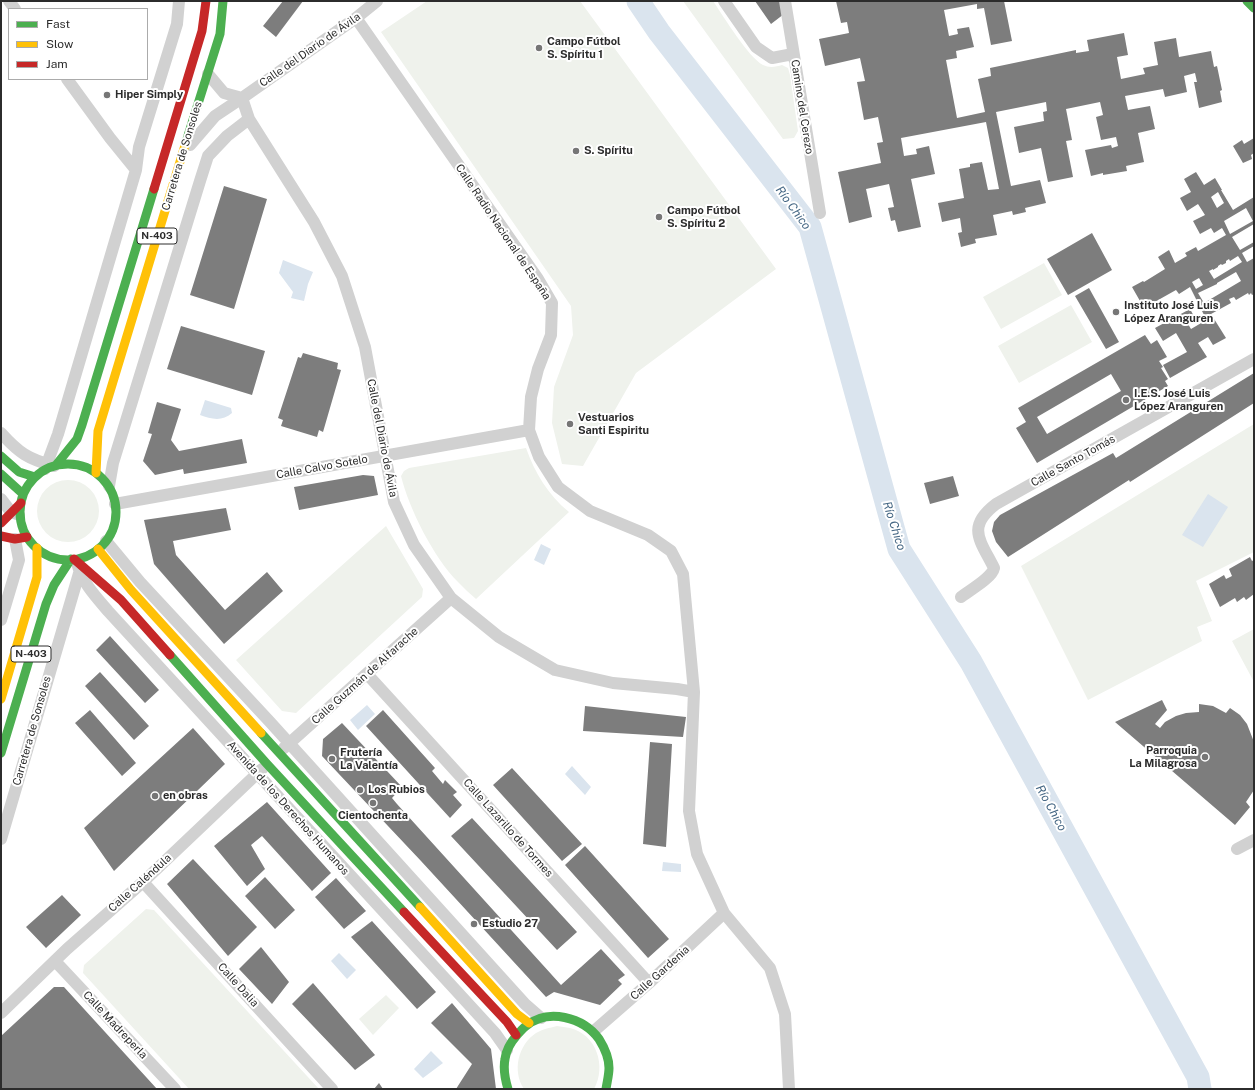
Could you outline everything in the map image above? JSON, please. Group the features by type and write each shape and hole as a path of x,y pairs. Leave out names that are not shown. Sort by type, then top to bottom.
{"main road":[{"name":"Carretera de Sonsoles","path":"50,466 77,439 82,425 202,31 206,1"},
{"name":"Carretera de Sonsoles","path":"96,473 98,431 181,156 220,34 222,1"},
{"path":"1246,1 1254,8"},
{"path":"1,456 19,472 35,477"},
{"path":"50,466 69,464 83,466 96,473 108,486 115,504 115,517 112,530 102,545 131,590 517,1014 530,1023"},
{"name":"N-403","path":"1,699 37,577 28,542 16,514 27,486 35,477 50,466"},
{"path":"1,474 23,494"},
{"path":"1,523 16,514"},
{"path":"1,536 28,542 47,555 77,563"},
{"name":"N-403","path":"77,563 102,545"},
{"name":"Carretera de Sonsoles","path":"1,753 46,604 54,585 77,563"},
{"name":"Avenida de los Derechos Humanos","path":"77,563 101,582 126,606 267,764 507,1022 516,1035"},
{"path":"508,1089 504,1078 504,1064 507,1050 516,1035 530,1023 541,1018 555,1016 570,1017 583,1022 594,1031 604,1043 609,1058 610,1073 607,1089"}],"street":[{"path":"1,433 14,447 33,460 50,466 51,451 58,434 136,170 139,147 177,24 179,1"},
{"name":"Calle del Diario de Ávila","path":"181,156 215,116 356,18 377,1"},
{"path":"724,1 756,47 772,58 793,54"},
{"name":"Camino del Cerezo","path":"786,1 793,54 820,213"},
{"name":"Calle Radio Nacional de España","path":"356,18 534,273 552,303 552,335 538,369 530,397 529,430 539,457 558,487 590,511 648,535 671,551 682,574 694,692 689,811 697,854 724,913 770,968 785,1014 789,1089"},
{"path":"208,74 224,93 242,98"},
{"path":"68,80 110,138 136,170"},
{"name":"Calle del Diario de Ávila","path":"242,98 249,119 314,222 342,276 365,347 384,456 394,502 414,545 451,598 499,637 555,670 613,683 694,692"},
{"path":"108,486 113,463 208,156 227,136 249,119"},
{"name":"Calle Santo Tomás","path":"961,597 989,577 993,572 994,568 978,536 979,524 988,510 996,504 1254,359"},
{"name":"Calle Calvo Sotelo","path":"115,504 529,430"},
{"path":"33,460 51,451"},
{"path":"1,499 16,514"},
{"path":"1,620 19,560 28,542"},
{"path":"19,560 28,542"},
{"path":"102,545 140,582 290,744 525,1004 541,1018"},
{"name":"Avenida de los Derechos Humanos","path":"77,563 88,588 495,1033 507,1050"},
{"name":"Carretera de Sonsoles","path":"1,839 71,600 77,563"},
{"path":"71,600 88,588 101,582"},
{"name":"Calle Guzmán de Alfarache","path":"279,753 451,598"},
{"name":"Calle Lazarillo de Tormes","path":"367,674 649,983"},
{"name":"Calle Caléndula","path":"1,1013 67,948 143,882 279,753"},
{"path":"1237,849 1254,840"},
{"name":"Calle Dalia","path":"143,882 332,1089"},
{"name":"Calle Gardenia","path":"594,1031 649,983 724,913"},
{"name":"Calle Madreperla","path":"55,961 175,1089"}],"shaded area":[{"name":"S. Spíritu","path":"427,1 580,1 776,269 636,373 583,466 562,464 552,423 554,387 573,335 571,306 381,32"},
{"path":"683,1 713,1 736,36 757,61 768,67 782,65 788,68 798,131 794,138 783,139"},
{"path":"283,260 313,272 308,284 304,301 291,298 293,292 279,273"},
{"path":"1044,263 1062,295 1001,329 983,297"},
{"path":"1071,305 1092,342 1019,383 998,346"},
{"path":"205,400 231,408 232,413 220,419 200,415"},
{"path":"1254,424 1254,552 1196,581 1212,621 1197,627 1202,641 1088,700 1021,566"},
{"path":"526,448 543,483 561,505 569,512 476,599 449,572 432,547 416,518 401,476 404,471 409,468"},
{"path":"68,480 85,485 90,489 94,494 99,511 94,528 90,533 85,537 68,542 51,537 46,533 42,528 37,511 42,494 46,489 51,485"},
{"path":"1208,494 1228,507 1203,547 1182,535"},
{"path":"386,526 423,589 422,597 296,713 282,711 236,660"},
{"path":"541,544 551,549 544,565 534,560"},
{"path":"1254,629 1254,682 1232,641"},
{"path":"367,705 375,714 358,730 350,720"},
{"path":"572,766 591,787 585,795 565,774"},
{"path":"663,862 681,864 681,872 662,871"},
{"path":"146,909 154,910 319,1089 189,1089 83,973 84,965"},
{"path":"339,953 356,970 347,979 331,961"},
{"path":"386,995 399,1008 373,1035 359,1019"},
{"path":"557,1026 579,1031 587,1037 597,1052 599,1071 598,1080 594,1089 524,1089 518,1074 521,1051 530,1038 536,1033"},
{"path":"431,1051 443,1063 423,1078 414,1069"}],"building":[{"path":"283,1 303,1 276,37 263,26"},
{"path":"755,1 782,1 784,14 771,24"},
{"path":"836,1 1004,1 1012,41 991,45 984,8 977,9 977,4 944,10 949,36 958,34 957,29 969,27 974,47 956,51 957,58 946,60 957,118 985,112 978,79 991,76 990,68 1076,50 1076,53 1089,51 1087,40 1124,33 1128,55 1117,57 1121,79 1145,74 1143,68 1158,65 1154,42 1176,38 1179,57 1211,51 1214,67 1217,66 1222,90 1220,91 1222,102 1199,108 1194,82 1197,82 1195,73 1184,76 1187,92 1165,97 1163,89 1125,96 1128,110 1150,106 1155,129 1138,133 1144,162 1126,166 1127,171 1103,175 1103,173 1091,176 1085,150 1111,145 1112,148 1118,146 1116,137 1101,140 1096,117 1103,115 1100,102 1066,109 1072,140 1066,141 1073,177 1048,182 1041,148 1019,153 1014,127 1044,121 1043,112 1047,111 1046,102 996,112 1011,186 1040,180 1046,203 1025,208 1026,212 1013,215 1012,211 993,215 997,235 975,239 976,243 961,247 958,233 962,232 960,218 942,222 938,203 964,198 959,169 970,167 970,164 982,162 988,190 999,189 986,122 901,138 904,156 917,154 916,149 929,146 935,174 911,179 921,227 898,232 895,220 891,221 888,208 894,207 889,184 866,189 872,217 849,223 838,172 881,163 877,143 883,142 878,117 864,120 857,82 865,81 860,58 825,66 819,39 849,33 847,22 841,23"},
{"path":"1254,138 1254,153 1251,155 1252,159 1243,163 1233,146 1242,140 1244,144"},
{"path":"1196,172 1204,185 1215,178 1233,210 1254,197 1254,224 1232,237 1240,250 1254,242 1254,246 1242,253 1247,262 1254,258 1254,294 1252,295 1251,293 1249,295 1248,293 1236,300 1234,297 1229,299 1231,303 1211,314 1226,338 1213,345 1208,337 1198,343 1207,357 1170,378 1163,365 1187,352 1176,333 1163,341 1155,328 1190,309 1196,320 1188,324 1191,329 1208,319 1207,316 1205,317 1190,287 1179,294 1176,290 1144,308 1132,287 1143,281 1144,282 1165,269 1158,257 1169,250 1175,263 1187,256 1185,253 1196,247 1198,251 1226,235 1222,228 1214,233 1211,228 1200,234 1193,221 1205,215 1198,204 1187,211 1180,198 1191,192 1184,179","holes":["1218,192 1224,203 1217,208 1211,197","1246,208 1253,221 1230,234 1224,221","1238,256 1242,262 1214,279 1209,271 1221,264 1226,263 1229,259 1230,261","1236,272 1241,281 1204,303 1198,293 1217,284","1199,278 1203,285 1196,289 1192,282"]},
{"path":"224,186 267,199 234,309 190,295"},
{"path":"1092,233 1112,270 1068,295 1047,259"},
{"path":"1089,288 1119,342 1106,349 1075,296"},
{"path":"181,326 265,351 252,395 167,369"},
{"name":"I.E.S. José Luis López Aranguren","path":"1145,335 1151,344 1157,340 1167,357 1159,361 1163,367 1161,368 1168,379 1165,381 1168,386 1037,463 1016,428 1026,422 1018,408","holes":["1111,374 1121,391 1047,434 1037,417"]},
{"path":"303,353 338,363 337,369 341,370 323,432 319,430 317,437 281,426 283,420 278,418 298,357 301,358"},
{"path":"1254,373 1254,403 1008,557 996,542 992,531 994,522 1000,515 1113,453 1116,458"},
{"path":"157,402 181,409 171,440 179,451 242,439 247,463 184,474 183,469 155,475 143,461 152,434 148,433"},
{"path":"363,475 374,476 378,495 299,510 294,487"},
{"path":"953,476 959,496 930,504 924,483"},
{"path":"226,508 231,530 173,541 176,555 225,610 267,572 283,591 224,644 154,564 144,520"},
{"path":"1250,557 1252,561 1254,560 1254,594 1246,600 1244,597 1237,602 1235,598 1220,607 1209,584 1224,575 1226,579 1232,576 1229,569"},
{"path":"110,636 159,690 145,703 96,650"},
{"path":"100,672 149,726 134,740 85,686"},
{"name":"Parroquia La Milagrosa","path":"1162,700 1167,710 1155,724 1160,728 1165,722 1176,716 1186,713 1199,712 1199,704 1213,706 1226,713 1230,708 1240,715 1247,724 1254,742 1254,790 1246,802 1250,807 1235,825 1115,722"},
{"path":"585,706 686,717 683,737 583,731"},
{"path":"90,710 136,763 122,776 75,723"},
{"path":"383,710 435,768 432,771 443,784 445,780 457,792 453,795 462,805 450,818 366,726"},
{"path":"342,723 402,787 392,798 397,804 561,985 601,949 625,975 618,980 622,984 600,1005 554,992 546,997 322,756 323,739"},
{"name":"en obras","path":"193,728 225,764 114,871 84,828"},
{"path":"650,742 672,744 666,847 643,844"},
{"path":"512,768 582,844 562,861 493,785"},
{"path":"267,802 331,873 312,891 262,836 251,845 265,869 247,886 214,846"},
{"path":"472,818 577,932 557,950 451,836"},
{"path":"585,846 669,939 648,958 565,865"},
{"path":"193,859 257,927 228,956 167,884"},
{"path":"265,877 295,910 275,929 245,896"},
{"path":"336,878 366,911 344,929 315,897"},
{"path":"62,895 81,915 46,948 26,927"},
{"path":"372,921 436,992 417,1009 351,937"},
{"path":"261,947 289,982 272,1004 239,969"},
{"path":"313,983 375,1055 355,1070 292,1004"},
{"path":"54,987 64,987 157,1089 1,1089 1,1036"},
{"path":"452,1003 491,1049 496,1089 456,1089 472,1064 431,1023"},
{"path":"379,1083 383,1089 374,1089"}],"waterway":[{"name":"Río Chico","path":"638,1 659,32 810,227 899,549 971,662 1198,1077 1200,1089"}],"traffic: fast":[{"path":"186,142 220,34 223,1"},
{"path":"1247,1 1254,8"},
{"path":"56,465 77,439 82,425 154,189"},
{"path":"1,456 19,472 35,477"},
{"path":"68,464 86,468 95,472 102,478 108,485 112,494 116,512 112,530 108,539 102,546 95,552 86,556 68,560 50,556 41,552 34,546 28,539 24,530 20,512 24,494 28,485 34,478 41,472 50,468 68,464"},
{"path":"1,474 23,494"},
{"path":"1,753 46,604 54,585 71,559"},
{"path":"170,655 267,764 404,912"},
{"path":"261,733 420,907"},
{"path":"508,1089 504,1063 506,1052 511,1043 524,1028 535,1020 555,1016 575,1020 592,1031 599,1039 606,1053 609,1064 606,1089"}],"traffic: slow":[{"path":"96,473 98,431 186,142"},
{"path":"1,699 37,577 37,548"},
{"path":"98,549 131,590 261,733"},
{"path":"420,907 517,1014 529,1023"}],"traffic: jam":[{"path":"154,189 202,31 206,1"},
{"path":"1,523 21,503"},
{"path":"1,536 15,539 27,537"},
{"path":"74,559 121,600 170,655"},
{"path":"404,912 507,1022 516,1035"}],"place":[{"name":"Campo Fútbol S. Spíritu 1","path":"539,48"},
{"name":"Hiper Simply","path":"107,95"},
{"name":"S. Spíritu","path":"576,151"},
{"name":"Campo Fútbol S. Spíritu 2","path":"659,217"},
{"name":"Instituto José Luis López Aranguren","path":"1116,312"},
{"name":"I.E.S. José Luis López Aranguren","path":"1126,400"},
{"name":"Vestuarios Santi Espiritu","path":"570,424"},
{"name":"Parroquia La Milagrosa","path":"1205,757"},
{"name":"Frutería La Valentía","path":"332,759"},
{"name":"Los Rubios","path":"360,790"},
{"name":"en obras","path":"155,796"},
{"name":"Cientochenta","path":"373,803"},
{"name":"Estudio 27","path":"474,924"}]}
